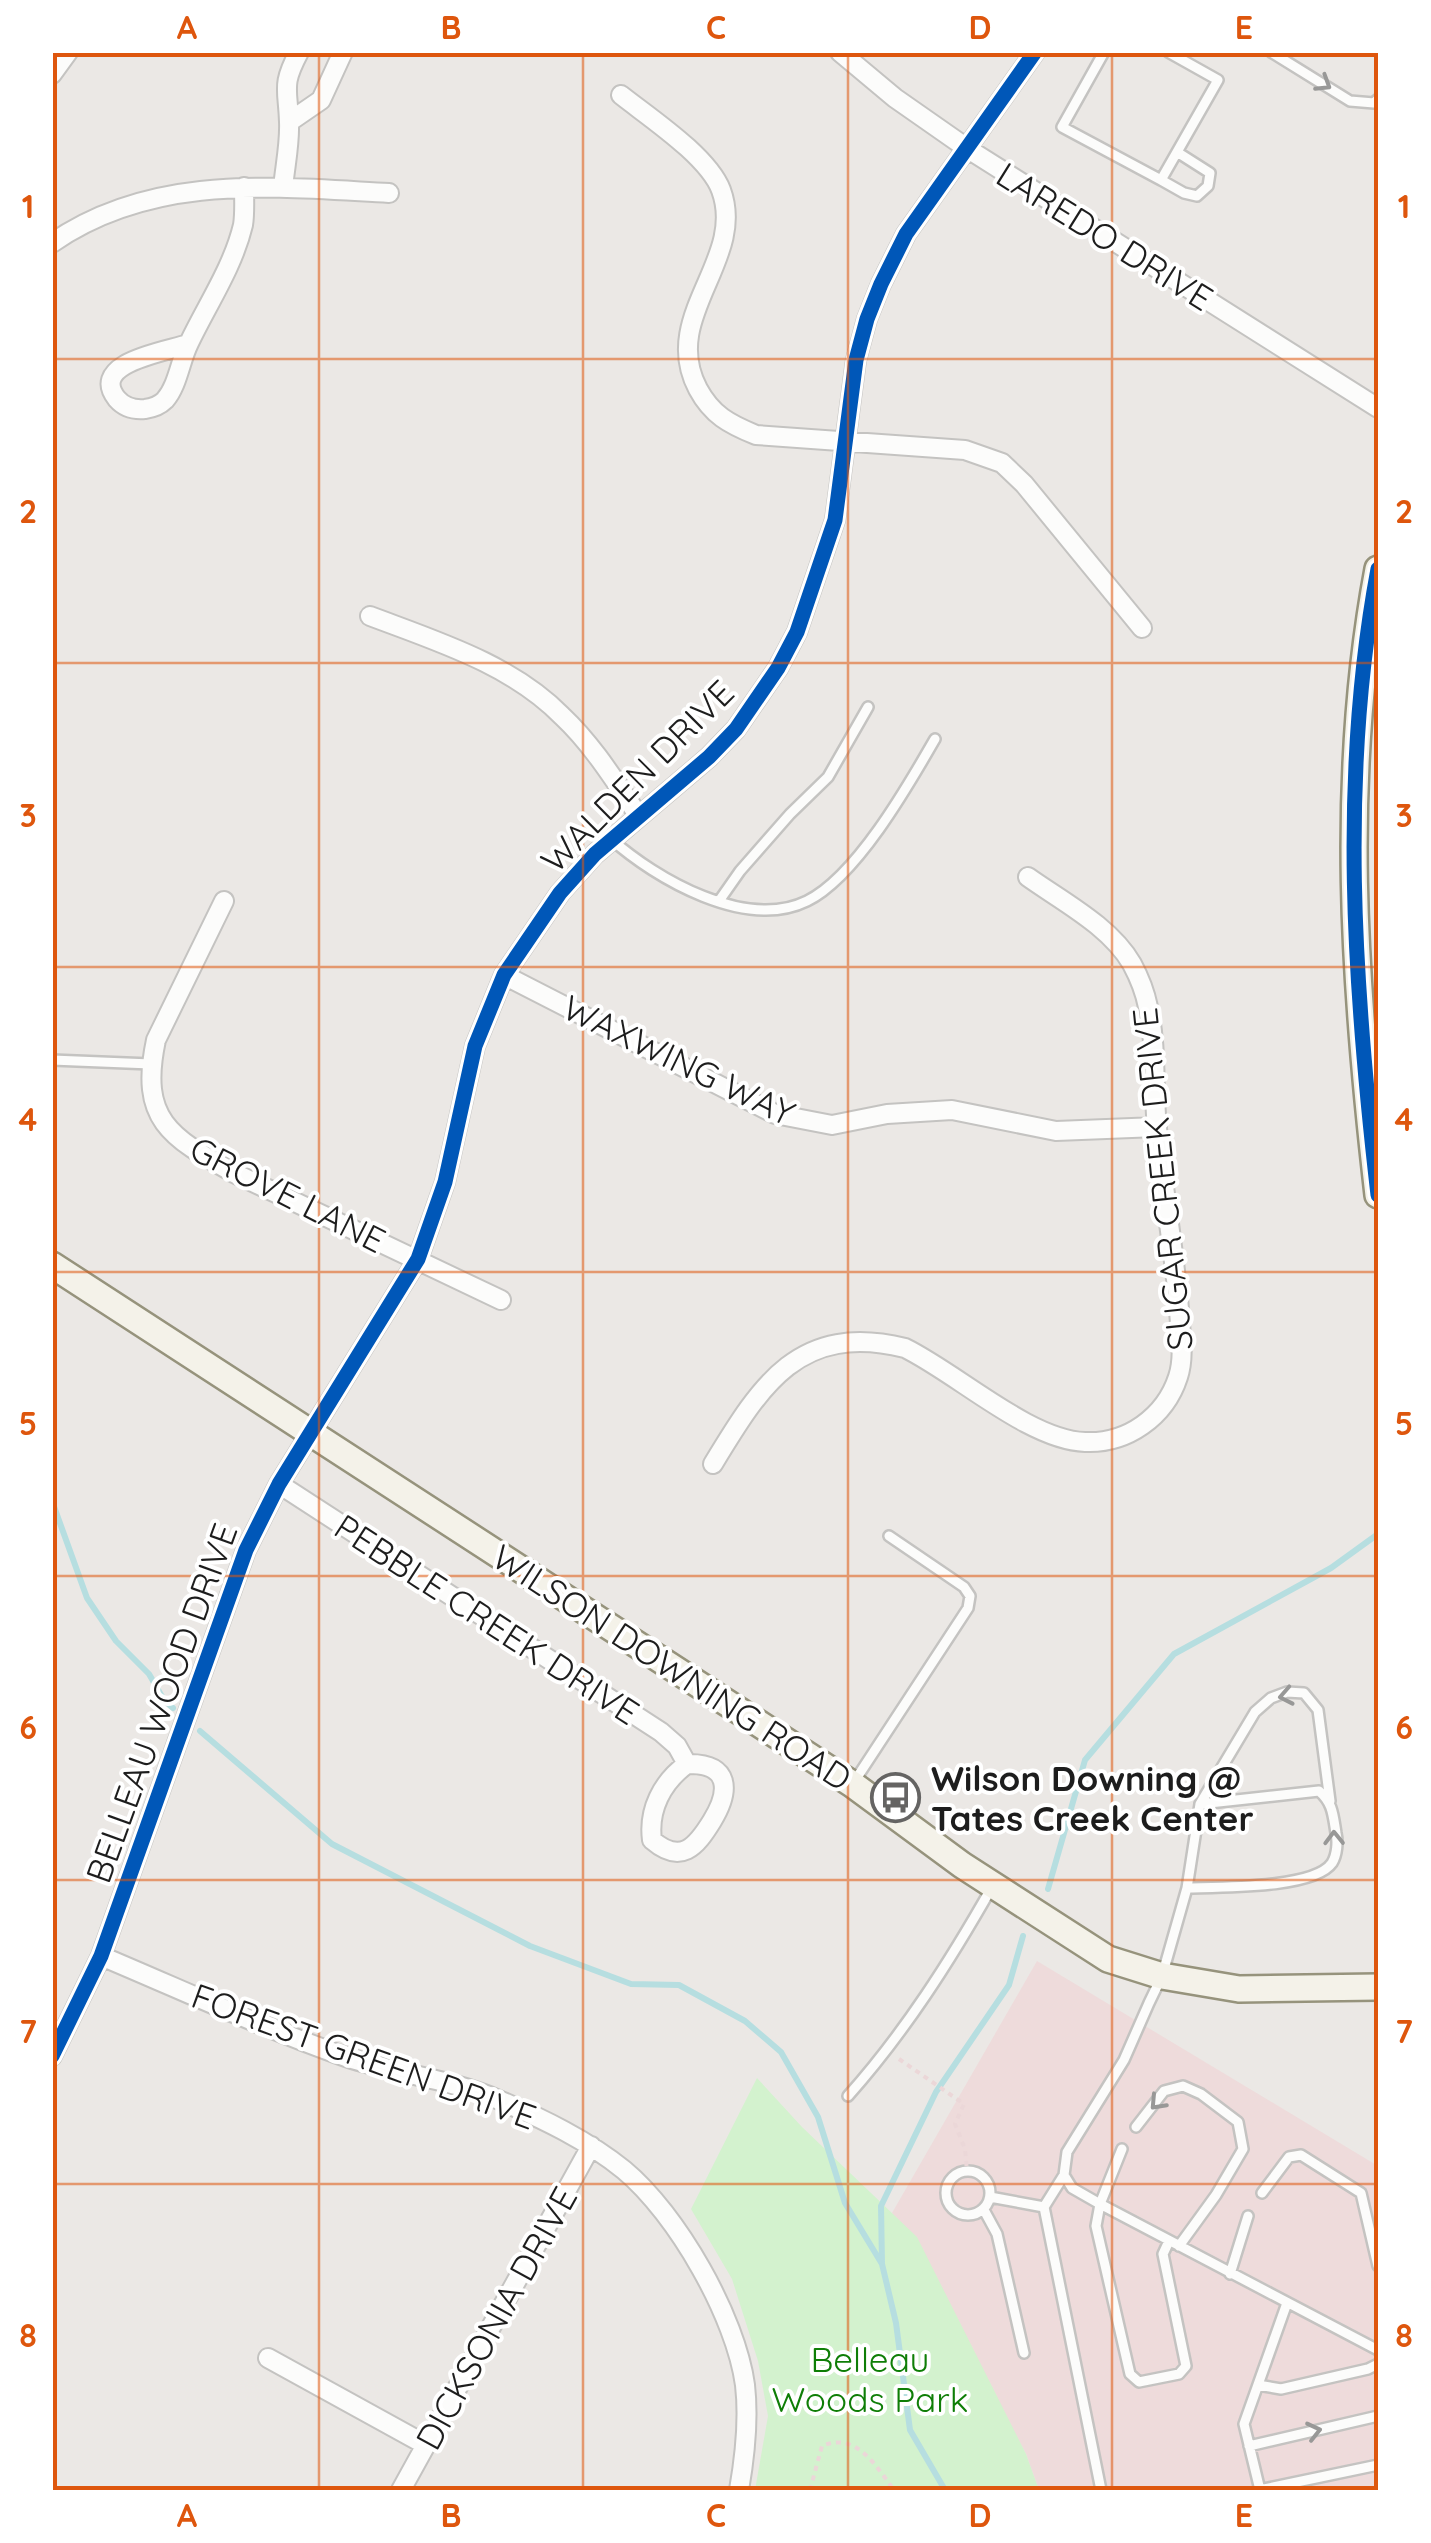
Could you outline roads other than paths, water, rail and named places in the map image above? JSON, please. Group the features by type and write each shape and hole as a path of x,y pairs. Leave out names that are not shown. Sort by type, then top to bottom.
{"street":[{"path":"52,74 68,52"},
{"path":"284,188 289,122 284,96 286,78 299,52"},
{"path":"289,122 321,100 342,52"},
{"name":"LAREDO DRIVE","path":"840,52 895,98 968,149 1378,408"},
{"name":"WALDEN DRIVE","path":"311,1431 418,1259 445,1182 476,1046 504,975 560,893 611,839 709,757 736,728 778,668 797,632 835,520 856,360 880,284 906,234 1035,52"},
{"path":"621,95 701,163 721,190 725,227 721,246 696,307 687,346 691,376 708,407 728,424 756,436 965,450 1002,463 1024,484 1142,628"},
{"path":"188,344 131,360 118,370 112,384 113,394 122,404 136,410 163,402 236,247 244,222 244,187"},
{"path":"52,243 134,202 180,192 244,187 389,194"},
{"path":"1378,569 1360,695 1354,808 1357,998 1378,1196"},
{"path":"370,616 480,661 540,696 564,716 638,815"},
{"name":"SUGAR CREEK DRIVE","path":"712,1464 762,1387 787,1364 814,1351 846,1343 878,1341 906,1348 1058,1438 1088,1442 1114,1438 1140,1428 1170,1395 1179,1375 1182,1351 1148,1008 1131,963 1103,931 1028,877"},
{"name":"GROVE LANE","path":"224,901 156,1040 151,1087 166,1128 191,1149 234,1173 502,1300"},
{"name":"WAXWING WAY","path":"504,975 775,1114 803,1122 832,1125 887,1114 952,1110 1056,1131 1157,1127"},
{"name":"WILSON DOWNING ROAD","path":"52,1264 852,1784 1108,1959 1162,1976 1239,1989 1378,1987"},
{"name":"BELLEAU WOOD DRIVE","path":"52,2056 101,1956 246,1550 278,1484 311,1431"},
{"name":"PEBBLE CREEK DRIVE","path":"278,1484 661,1732 677,1746 687,1764"},
{"name":"PEBBLE CREEK DRIVE","path":"687,1764 702,1764 715,1771 725,1786 724,1801 697,1845 683,1852 664,1850 652,1840 652,1809 687,1764"},
{"name":"FOREST GREEN DRIVE","path":"101,1956 348,2058 430,2077 496,2099 590,2146 626,2171 660,2208 722,2312 738,2351 746,2421 739,2490"},
{"name":"DICKSONIA DRIVE","path":"401,2490 590,2146"},
{"path":"268,2358 426,2445"}],"lane":[{"path":"1104,52 1062,127 1184,193 1198,196 1208,186 1210,173 1177,152"},
{"path":"1160,180 1218,80 1168,52"},
{"path":"1272,52 1350,101 1374,103 1378,98"},
{"path":"719,901 790,814 828,776 868,707"},
{"path":"611,839 642,866 705,898 761,910 789,909 811,899 834,880 875,834 935,739"},
{"path":"52,1060 151,1064"},
{"path":"852,1784 968,1608 970,1596 964,1587 888,1536"},
{"path":"1101,2490 1044,2207 1064,2174 1072,2140 1124,2060 1162,1976 1187,1888 1200,1804 1255,1712 1271,1698 1286,1692 1304,1693 1318,1710 1338,1842 1332,1864 1314,1877 1187,1888"},
{"path":"1200,1804 1306,1790 1319,1791 1330,1801"},
{"path":"848,2096 888,2052 951,1959 994,1884"},
{"path":"1122,2149 1100,2204 1096,2226 1130,2374 1139,2382 1180,2374 1186,2366 1163,2254 1216,2195 1243,2150 1238,2122 1183,2086 1164,2092 1136,2127"},
{"path":"1262,2193 1289,2157 1301,2156 1361,2193 1378,2266"},
{"path":"967,2171 985,2178 990,2197 984,2210 964,2215 948,2202 949,2182 967,2171"},
{"path":"1064,2174 1072,2188 1100,2204 1377,2346"},
{"path":"990,2197 1044,2207"},
{"path":"984,2210 996,2234 1024,2353"},
{"path":"1230,2274 1248,2216"},
{"path":"1287,2303 1244,2424 1260,2490 1378,2465"},
{"path":"1258,2384 1281,2389 1378,2364"},
{"path":"1249,2446 1378,2416"}],"waterway":[{"path":"52,1501 87,1598 116,1641 149,1674 173,1708"},
{"path":"1048,1889 1085,1760 1174,1654 1331,1568 1378,1534"},
{"path":"200,1731 332,1844 530,1946 631,1984 679,1985 745,2021 781,2052 818,2117 845,2203 882,2264"},
{"path":"945,2490 910,2430 896,2323 882,2264 881,2206 936,2092 1009,1985 1023,1936"}],"place":[{"name":"Wilson Downing @ Tates Creek Center","path":"896,1798"}],"park label":[{"name":"Belleau Woods Park","path":"870,2379"}]}
